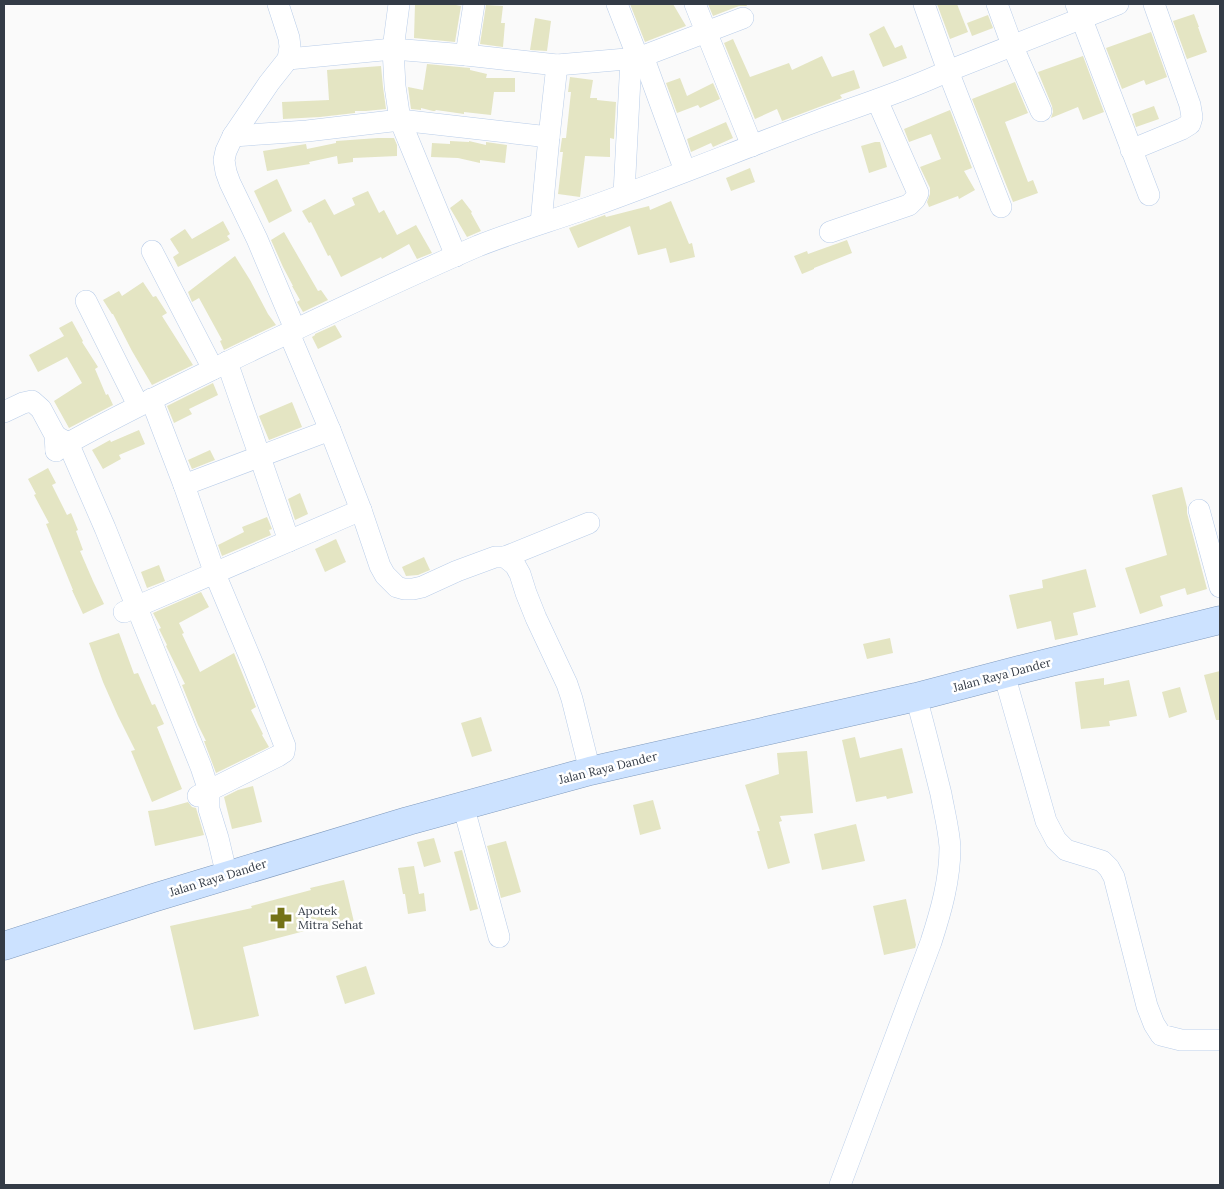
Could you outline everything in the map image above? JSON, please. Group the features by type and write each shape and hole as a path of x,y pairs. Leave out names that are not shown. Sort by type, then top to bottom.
{"main road":[{"name":"Jalan Raya Dander","path":"4,946 463,805 590,771 916,697 1220,620"}],"street":[{"path":"278,4 289,38 288,59 269,83 233,136 224,160 226,172 268,264 385,576 404,590 422,587 457,571 495,558 505,557 589,523"},
{"path":"399,4 393,49 395,86 400,120 456,256"},
{"path":"466,55 474,4"},
{"path":"617,4 685,171"},
{"path":"695,4 752,146"},
{"path":"924,4 1001,207"},
{"path":"997,4 1012,45 1041,111"},
{"path":"60,443 292,331 456,256 497,239 624,194 927,81 1012,45 1078,11 1118,4"},
{"path":"1131,150 1182,129 1190,124 1192,117 1190,105 1154,4"},
{"path":"1078,11 1149,195"},
{"path":"288,59 393,49 557,65 638,57 743,18"},
{"path":"624,194 638,57"},
{"path":"541,223 557,65"},
{"path":"830,232 909,205 918,193 877,100"},
{"path":"233,136 307,131 400,120 549,136"},
{"path":"152,251 220,366 260,456 289,540"},
{"path":"86,301 144,402 184,485 215,574 285,746 284,752 278,756 205,799"},
{"path":"4,412 32,401 41,409 60,443 99,531 195,770 218,838 227,876"},
{"path":"184,485 330,430"},
{"path":"130,610 361,510"},
{"path":"1199,510 1220,587"},
{"path":"505,557 515,565 520,574 536,618 567,684 576,710 590,771"},
{"path":"1004,674 1046,821 1056,840 1066,850 1102,861 1114,877 1147,1006 1154,1024 1161,1035 1181,1040 1220,1040"},
{"path":"840,1185 931,942 941,912 946,886 950,845 945,815 916,697"},
{"path":"463,805 499,937"}],"building":[{"path":"415,4 451,4 461,6 455,42 414,38"},
{"path":"630,4 673,4 686,26 645,42"},
{"path":"708,4 746,4 747,6 739,6 713,16"},
{"path":"937,4 957,4 968,32 950,39"},
{"path":"486,5 503,6 501,23 505,23 503,47 480,44"},
{"path":"1194,14 1207,52 1187,59 1173,21"},
{"path":"988,15 993,28 972,36 967,23"},
{"path":"535,18 551,21 547,51 530,50"},
{"path":"884,26 895,48 902,45 907,58 883,67 869,34"},
{"path":"1151,32 1167,77 1146,85 1144,80 1122,89 1106,48"},
{"path":"733,39 750,77 789,63 792,70 822,56 832,77 854,70 860,88 840,95 842,98 835,101 782,121 777,109 755,119 724,43"},
{"path":"1083,56 1104,112 1083,120 1078,107 1051,118 1052,106 1038,72"},
{"path":"427,64 470,68 470,70 487,74 486,78 515,78 515,92 494,92 491,115 433,111 421,108 421,110 411,109 408,87 423,90"},
{"path":"381,66 386,109 355,111 355,113 320,117 283,119 282,102 329,100 327,70"},
{"path":"570,77 593,80 590,98 616,102 614,139 610,138 610,157 585,156 580,197 558,194 563,152 560,152 562,138 566,138 571,92 568,92"},
{"path":"680,78 687,96 713,83 720,99 700,108 698,105 677,113 666,83"},
{"path":"1015,82 1028,113 1005,122 1028,182 1033,180 1038,193 1013,202 972,99"},
{"path":"1154,106 1159,119 1136,127 1132,114"},
{"path":"950,110 972,168 964,171 975,190 959,199 958,196 929,207 927,202 930,188 920,167 941,159 931,134 909,142 904,129"},
{"path":"726,122 733,138 713,147 711,143 691,152 687,139"},
{"path":"394,138 397,145 397,156 353,158 353,162 338,164 337,156 309,162 310,164 267,171 263,151 306,144 307,149 336,143 336,141"},
{"path":"450,141 469,141 486,145 486,142 507,145 505,163 480,160 480,163 458,158 431,157 432,143 450,144"},
{"path":"880,142 887,167 869,173 861,146"},
{"path":"750,168 755,182 731,191 726,178"},
{"path":"277,179 292,211 269,223 254,191"},
{"path":"368,191 379,213 384,210 397,235 416,225 432,253 417,259 409,244 382,259 381,257 341,277 311,222 309,223 302,211 325,199 334,215 355,205 352,198"},
{"path":"462,199 472,212 481,231 467,237 450,208"},
{"path":"671,201 689,244 692,243 695,257 670,263 666,248 638,255 630,226 578,248 569,228 605,215 606,217 649,206 650,210"},
{"path":"223,221 230,234 227,236 230,240 178,267 173,257 179,253 170,239 185,229 192,239"},
{"path":"284,232 318,291 321,290 328,300 303,312 297,302 300,300 271,240"},
{"path":"847,240 852,253 802,274 794,256 807,251 808,254"},
{"path":"235,256 276,325 224,350 220,341 222,340 199,298 192,302 188,292"},
{"path":"143,282 153,297 156,296 167,313 162,316 193,365 152,385 113,314 103,300 119,291 122,296"},
{"path":"72,321 82,342 98,367 95,369 106,395 108,394 113,405 69,428 54,401 82,383 67,357 38,372 29,355 64,336 59,328"},
{"path":"335,325 342,337 318,349 312,337"},
{"path":"213,383 218,395 189,409 192,414 174,423 167,406"},
{"path":"292,402 302,427 269,440 259,416"},
{"path":"139,430 145,444 119,455 121,459 103,469 92,450 110,440 111,442"},
{"path":"210,450 215,460 192,469 188,460"},
{"path":"48,468 56,483 52,485 67,515 71,513 78,530 76,531 83,550 80,551 104,604 83,614 46,524 49,523 28,479"},
{"path":"1182,487 1207,589 1187,595 1185,588 1160,596 1163,606 1140,614 1125,568 1167,555 1152,495"},
{"path":"300,493 308,514 295,520 288,499"},
{"path":"267,517 272,529 269,530 271,535 222,556 218,545 244,532 242,527"},
{"path":"336,539 346,562 325,572 315,549"},
{"path":"424,557 430,570 418,575 406,576 402,567"},
{"path":"159,565 165,581 147,588 141,572"},
{"path":"1086,569 1096,607 1073,613 1078,635 1055,640 1051,621 1017,629 1009,595 1043,588 1042,580"},
{"path":"201,592 209,607 179,623 184,633 182,634 200,672 234,653 256,707 251,710 269,747 216,773 204,741 206,741 182,685 185,684 166,646 159,629 161,628 153,613"},
{"path":"119,633 134,674 138,673 152,705 155,704 164,724 157,727 182,789 152,802 131,751 135,750 103,682 89,643"},
{"path":"890,638 893,653 867,659 863,644"},
{"path":"1220,671 1220,720 1216,720 1204,675"},
{"path":"1104,678 1104,685 1129,680 1137,716 1109,721 1110,726 1081,729 1075,682"},
{"path":"1180,687 1187,712 1169,718 1162,692"},
{"path":"481,717 492,751 472,757 461,723"},
{"path":"855,737 860,758 902,748 913,793 887,799 886,796 856,802 842,740"},
{"path":"807,751 813,813 780,816 782,821 779,822 790,863 768,869 757,831 760,831 745,785 779,774 777,753"},
{"path":"253,786 262,822 232,829 224,797 238,790"},
{"path":"653,800 661,829 640,835 633,805"},
{"path":"188,802 192,807 196,808 204,835 155,846 148,811"},
{"path":"856,824 865,861 822,870 814,834"},
{"path":"434,838 441,862 424,867 417,842"},
{"path":"506,841 521,892 501,898 487,846"},
{"path":"462,850 478,909 470,911 454,852"},
{"path":"414,866 419,894 424,893 426,911 408,914 398,868"},
{"path":"344,880 354,922 320,930 320,927 243,947 259,1016 194,1030 170,926 252,908 251,906 311,890 310,888"},
{"path":"906,899 916,945 915,948 884,955 873,906"},
{"path":"366,966 375,994 345,1004 336,976"}],"place":[{"name":"Apotek Mitra Sehat","path":"281,918"}]}
